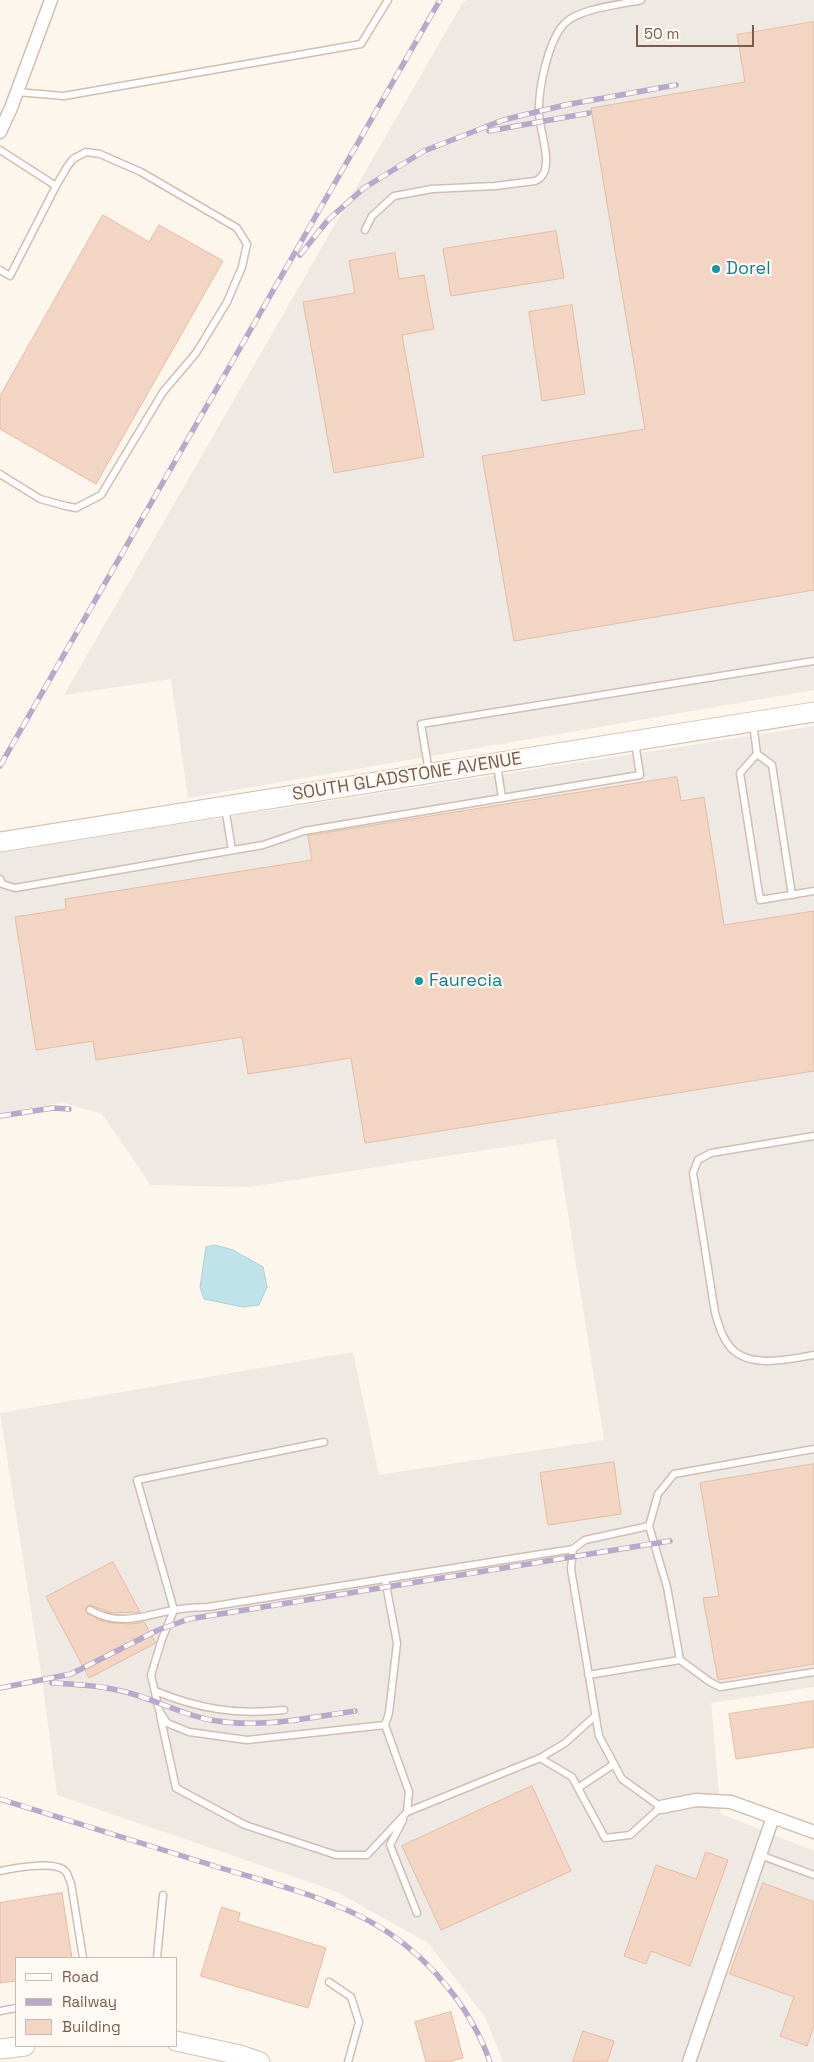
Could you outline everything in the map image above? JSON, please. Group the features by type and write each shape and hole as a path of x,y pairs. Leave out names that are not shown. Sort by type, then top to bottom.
{"street":[{"path":"0,132 51,0"},
{"name":"SOUTH GLADSTONE AVENUE","path":"0,842 814,712"},
{"path":"661,1807 696,1800 731,1802 814,1832"},
{"path":"689,2062 773,1817"},
{"path":"178,2041 240,2054 260,2062"},
{"path":"0,2050 18,2047"}],"lane":[{"path":"17,92 64,96 361,44 388,0"},
{"path":"365,230 372,216 394,196 432,189 495,186 535,181 541,178 546,158 539,113 542,73 552,46 564,24 582,13 641,0"},
{"path":"0,150 56,186"},
{"path":"0,270 10,276 66,167 73,159 86,152 100,154 141,172 237,228 247,244 242,267 227,302 196,353 163,392 101,496 76,508 66,506 40,499 0,474"},
{"path":"429,773 421,724 814,661"},
{"path":"753,722 757,754 772,765 792,895"},
{"path":"0,879 2,884 15,888 263,845 304,831 640,775 635,740"},
{"path":"757,754 740,772 760,900 814,891"},
{"path":"497,762 502,798"},
{"path":"225,806 232,850"},
{"path":"814,1136 711,1153 698,1160 693,1173 715,1313 721,1332 728,1343 732,1349 745,1357 760,1360 814,1355"},
{"path":"324,1442 136,1480 174,1610 162,1639 151,1675 176,1788 245,1826 336,1855 367,1855 408,1812 540,1758 565,1743 595,1716"},
{"path":"814,1449 674,1474 658,1494 649,1526 667,1586 680,1660 720,1687 814,1672"},
{"path":"90,1610 99,1615 123,1620 174,1610 208,1607 573,1549 585,1540 649,1526"},
{"path":"540,1758 572,1777 604,1838 630,1835 661,1807 622,1779 598,1736 571,1569 573,1549"},
{"path":"385,1579 398,1643 389,1713 385,1725 409,1792 408,1812 390,1845 417,1913"},
{"path":"588,1675 680,1660"},
{"path":"155,1691 182,1702 221,1711 258,1713 284,1710"},
{"path":"159,1710 168,1723 188,1732 247,1740 385,1725"},
{"path":"578,1788 614,1764"},
{"path":"760,1855 814,1875"},
{"path":"0,1871 13,1868 56,1866 66,1872 71,1883 83,1957"},
{"path":"157,1957 163,1895"},
{"path":"329,1982 351,1997 359,2022 348,2062"},
{"path":"0,2011 15,2008"}],"shaded area":[{"path":"467,0 814,0 814,690 188,798 171,679 64,695 463,2"},
{"path":"814,726 814,1687 711,1703 721,1814 814,1851 814,2062 503,2062 485,2017 428,1943 335,1891 57,1795 43,1686 0,1413 353,1352 379,1475 604,1440 556,1139 249,1187 151,1185 102,1114 62,1102 0,1116 0,852"}],"water":[{"path":"215,1245 233,1250 263,1267 267,1287 259,1305 243,1307 204,1299 200,1287 206,1247"}],"building":[{"name":"Dorel","path":"814,22 814,590 514,641 482,456 645,429 591,108 745,82 737,35"},
{"path":"103,215 149,242 159,225 223,261 96,484 0,429 0,396"},
{"path":"556,231 564,278 451,296 443,249"},
{"path":"395,253 399,279 424,275 434,329 402,335 424,457 334,473 303,302 355,293 349,261"},
{"path":"572,305 585,394 542,401 529,312"},
{"name":"Faurecia","path":"677,777 681,801 704,797 724,925 814,911 814,1071 365,1143 351,1058 248,1074 242,1037 96,1060 93,1041 36,1050 15,917 66,909 65,899 312,860 308,836"},
{"path":"614,1462 621,1514 548,1525 540,1473"},
{"path":"814,1464 814,1664 718,1680 703,1598 719,1596 700,1483"},
{"path":"113,1562 140,1612 112,1613 90,1605 86,1607 86,1612 99,1620 111,1623 131,1624 144,1622 156,1643 89,1678 46,1597"},
{"path":"814,1701 814,1747 736,1759 729,1714"},
{"path":"532,1786 571,1871 441,1930 402,1846"},
{"path":"706,1852 728,1860 690,1966 651,1951 646,1964 624,1956 656,1865 696,1879"},
{"path":"763,1883 814,1902 814,2025 807,2046 780,2036 794,1997 730,1974"},
{"path":"62,1893 72,1957 15,1957 15,1981 0,1983 0,1903"},
{"path":"222,1907 240,1913 238,1921 326,1948 308,2008 201,1976"},
{"path":"451,2012 463,2058 447,2062 426,2062 415,2022"},
{"path":"583,2031 614,2041 607,2062 573,2062"}],"railway":[{"path":"0,766 440,0"},
{"path":"300,255 328,220 364,188 424,151 503,120 565,105 676,85"},
{"path":"489,131 589,113"},
{"path":"0,1116 53,1108 69,1109"},
{"path":"0,1688 71,1674 158,1630 189,1619 670,1541"},
{"path":"52,1683 76,1684 117,1690 141,1696 187,1714 229,1722 283,1722 355,1711"},
{"path":"0,1799 286,1887 348,1910 367,1920 403,1943 449,1988 473,2024 490,2062"}],"place":[{"name":"Dorel","path":"716,269"},
{"name":"Faurecia","path":"419,981"}]}
